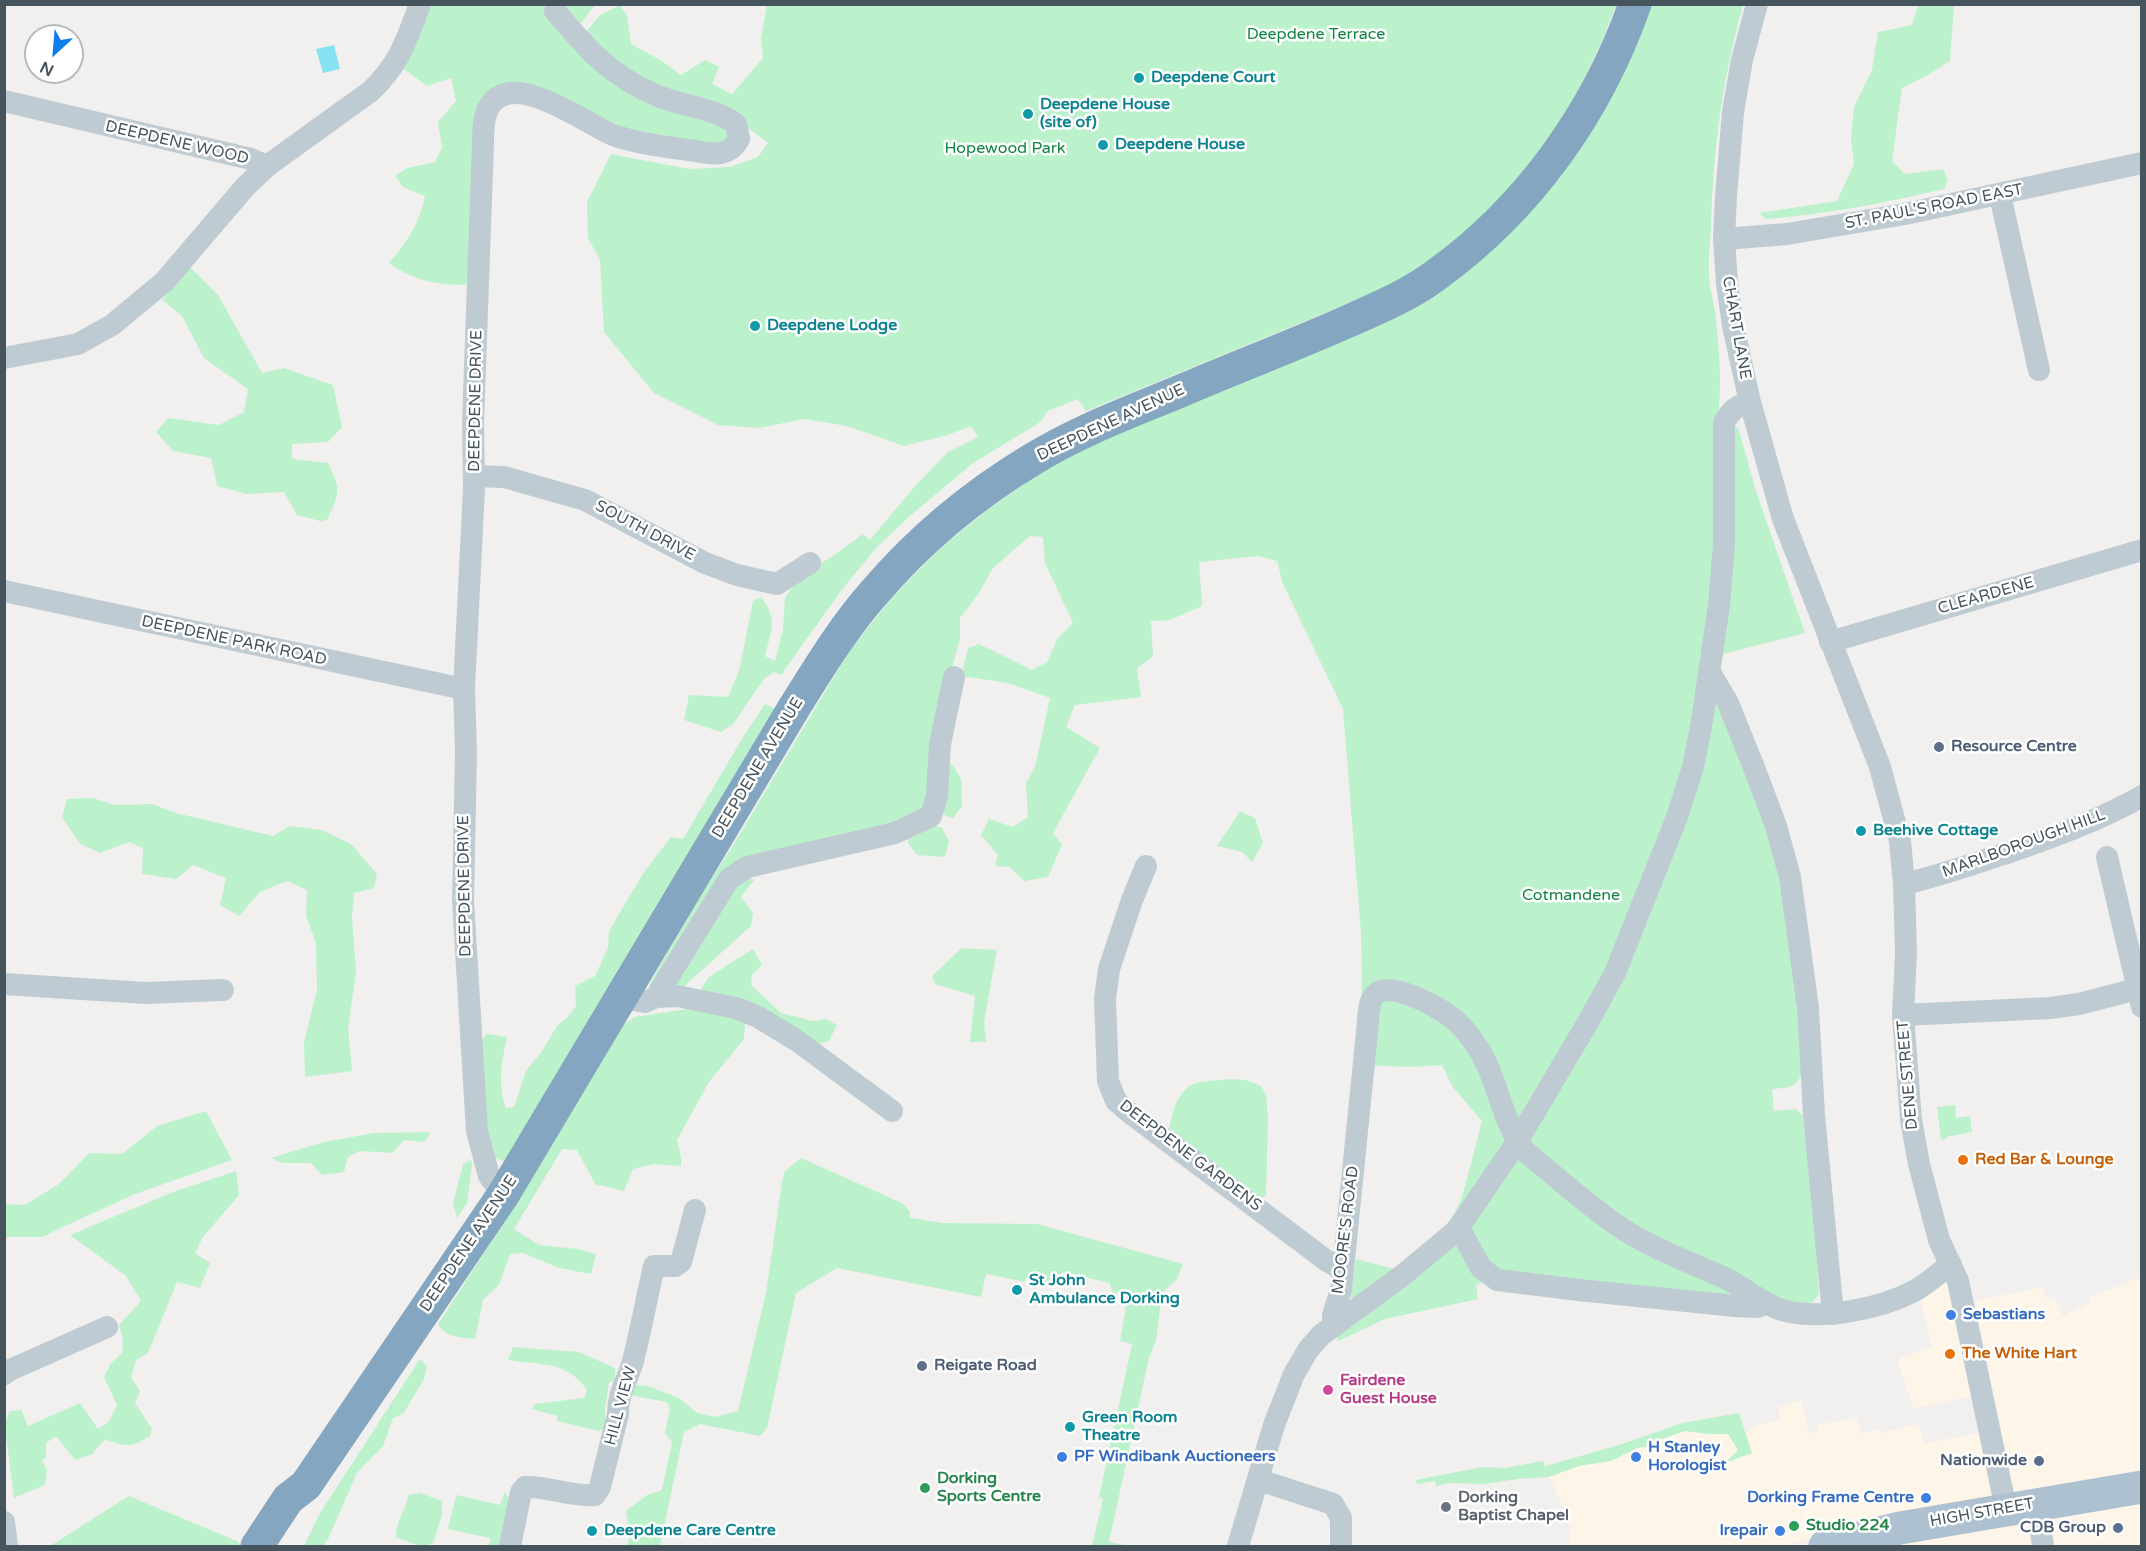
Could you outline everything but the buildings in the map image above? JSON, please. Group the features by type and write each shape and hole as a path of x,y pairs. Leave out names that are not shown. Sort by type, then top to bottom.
{"highway":[{"name":"DEEPDENE AVENUE","path":"306,1485 503,1195 730,813 833,646 872,595 909,555 948,519 1033,458 1073,437 1140,408 1327,331 1384,305 1435,276 1492,228 1528,192 1570,136 1604,81 1635,4"},
{"path":"257,1546 288,1499 306,1485"},
{"path":"281,1546 300,1507 306,1485"}],"main road":[{"name":"HIGH STREET","path":"1825,1546 1900,1528 2142,1487"}],"street":[{"name":"DEEPDENE WOOD","path":"4,101 251,159 267,166 358,101 381,81 398,60 420,4"},
{"name":"CHART LANE","path":"1757,4 1742,60 1733,112 1724,239 1727,283 1733,326 1750,402 1783,519 1830,642"},
{"name":"DEEPDENE DRIVE","path":"503,1195 489,1176 477,1131 463,901 466,752 464,689 474,476 473,422 483,143 488,107 503,96 517,93 533,95 614,135 663,146 717,154 728,152 739,139 736,124 725,116 657,96 609,70 589,52 555,11"},
{"name":"ST. PAUL'S ROAD EAST","path":"1724,239 1787,234 1905,214 2142,163"},
{"path":"4,358 78,345 112,325 164,282 245,187 267,166"},
{"path":"2000,195 2039,370"},
{"path":"1238,1546 1274,1425 1298,1366 1321,1335 1403,1275 1456,1230 1517,1142 1615,973 1677,817 1693,767 1711,674 1724,544 1724,423 1730,412 1737,406 1750,402"},
{"name":"SOUTH DRIVE","path":"474,476 504,477 585,500 705,562 737,575 777,584 810,563"},
{"name":"CLEARDENE","path":"1830,642 2142,550"},
{"name":"DEEPDENE PARK ROAD","path":"4,591 464,689"},
{"name":"DENE STREET","path":"1830,642 1880,767 1900,841 1906,953 1902,1015 1911,1120 1919,1164 1939,1240 1958,1281 2021,1506 2043,1546"},
{"path":"1711,674 1728,703 1753,765 1776,826 1790,877 1808,1008 1814,1115 1833,1314"},
{"path":"656,997 729,879 747,867 895,833 931,816 937,796 940,744 954,677"},
{"name":"MARLBOROUGH HILL","path":"1904,884 1983,861 2042,840 2122,808 2142,796"},
{"path":"1902,1015 2050,1008 2139,998 2107,857"},
{"name":"DEEPDENE GARDENS","path":"1146,866 1109,969 1105,999 1108,1081 1116,1101 1327,1261 1343,1270"},
{"path":"4,984 145,993 223,990"},
{"name":"MOORE'S ROAD","path":"1333,1327 1333,1315 1341,1290 1367,1032 1372,998 1378,992 1391,990 1428,1002 1453,1018 1468,1034 1490,1071 1517,1142"},
{"path":"622,998 645,1002 656,997 677,996 701,999 736,1008 758,1017 822,1058 892,1111"},
{"path":"1517,1142 1619,1226 1674,1256 1729,1280 1784,1311 1833,1314 1865,1309 1914,1291 1951,1264"},
{"name":"HILL VIEW","path":"510,1546 521,1492 525,1487 580,1496 595,1495 600,1487 618,1414 618,1404 632,1364 654,1266 675,1266 681,1262 695,1210"},
{"path":"1456,1230 1464,1237 1481,1268 1497,1280 1736,1306 1758,1307 1767,1303"},
{"path":"4,1374 107,1328"},
{"path":"1259,1480 1333,1504 1341,1518 1341,1546"},
{"path":"4,1522 7,1546"}],"shaded area":[{"path":"2141,1277 2141,1546 1848,1546 2017,1516 1975,1301 2043,1287 2047,1299 2054,1298 2063,1316 2092,1302 2090,1297"},
{"path":"1946,1282 1951,1283 1975,1395 1914,1409 1898,1359 1932,1346 1919,1293"},
{"path":"1801,1400 1809,1433 1818,1430 1817,1425 1857,1418 1862,1433 1877,1429 1882,1433 1918,1424 1925,1443 1980,1433 1997,1494 1782,1546 1566,1546 1571,1544 1568,1538 1572,1529 1545,1466 1622,1444 1682,1423 1739,1413 1745,1433 1754,1430 1754,1426 1781,1419 1778,1407"}],"green space":[{"path":"564,4 595,5 578,27"},
{"path":"427,5 543,5 588,59 719,122 731,136 724,145 617,129 496,87 470,274 466,285 435,283 417,278 389,263 412,232 425,196 403,187 395,176 407,168 435,162 442,148 438,122 456,101 451,78 427,86 401,67"},
{"name":"Hopewood Park","path":"620,5 627,16 631,44 662,61 681,75 705,60 719,67 712,84 732,94 763,58 761,38 767,5 1616,5 1603,39 1577,93 1547,143 1500,200 1454,244 1415,272 1364,297 1086,411 1078,399 1048,411 1039,423 973,463 876,548 841,591 781,675 774,672 764,679 733,724 721,732 684,720 689,695 728,697 739,671 753,601 761,597 770,612 772,625 765,656 775,661 783,630 785,598 794,584 806,571 830,558 863,534 870,540 914,487 948,452 978,437 971,426 948,435 904,446 847,426 804,419 759,428 718,425 654,393 604,332 600,260 588,238 587,202 611,154 689,169 730,167 758,157 768,143 726,111 650,88 584,34 600,15"},
{"name":"Cotmandene","path":"1650,5 1743,5 1724,88 1716,143 1712,200 1709,269 1720,368 1717,424 1738,427 1756,491 1805,633 1723,654 1719,669 1770,816 1789,909 1802,1074 1793,1085 1787,1088 1772,1089 1774,1111 1796,1109 1803,1116 1814,1217 1819,1294 1813,1302 1800,1306 1506,1275 1476,1285 1478,1299 1385,1319 1338,1341 1337,1333 1350,1303 1356,1259 1398,1270 1436,1236 1451,1217 1463,1194 1482,1121 1452,1086 1442,1065 1412,1067 1358,1065 1362,988 1361,933 1343,709 1283,584 1277,561 1258,556 1199,562 1202,606 1170,620 1151,621 1153,657 1137,668 1141,697 1075,705 1066,727 1100,748 1053,833 1062,845 1048,877 1024,881 1010,867 995,866 998,855 981,835 989,819 1013,827 1028,817 1026,783 1035,767 1050,698 1008,683 961,676 968,648 979,644 1032,670 1047,662 1058,638 1073,623 1045,563 1043,537 1030,536 993,568 979,593 960,618 960,639 943,700 924,813 894,828 747,859 653,989 649,985 697,901 850,650 896,593 943,546 987,510 1076,448 1451,280"},
{"path":"1918,5 1954,5 1950,61 1902,88 1892,161 1905,174 1943,169 1948,181 1944,189 1856,207 1766,219 1759,213 1837,201 1854,164 1851,139 1854,107 1872,70 1878,32 1912,25"},
{"path":"190,267 218,295 262,373 284,368 333,385 342,427 328,442 292,444 292,459 328,463 337,492 327,520 320,521 297,515 284,492 247,494 217,486 211,458 173,451 156,432 168,418 219,425 244,412 248,389 204,358 182,316 162,300"},
{"path":"765,704 774,708 774,715 508,1157 503,1161 494,1158 486,1124 480,1045 486,1034 507,1037 501,1082 506,1108 514,1107 526,1071 542,1051 557,1026 576,1006 575,986 595,976 608,948 609,931 644,872 671,837 683,839"},
{"path":"945,762 952,764 961,779 962,806 953,818 939,813"},
{"path":"93,798 115,805 152,804 176,813 273,836 290,826 322,830 351,844 377,874 374,888 354,893 352,916 356,972 348,1028 352,1071 305,1077 304,1043 317,989 316,943 306,916 307,890 287,881 260,892 239,916 220,905 226,878 193,865 176,879 142,874 143,848 129,842 100,853 80,844 62,817 67,799"},
{"path":"1240,811 1255,818 1263,843 1252,862 1242,852 1217,846"},
{"path":"934,825 942,828 949,841 945,857 917,855 908,843 909,834"},
{"path":"747,876 754,880 741,897 753,913 751,926 682,988 675,986 734,882"},
{"path":"962,948 997,950 984,1022 986,1042 970,1042 975,996 935,984 932,976"},
{"path":"753,949 762,965 752,975 751,985 781,1013 813,1021 826,1019 837,1025 829,1041 814,1045 709,999 701,989 709,977"},
{"path":"687,1009 723,1014 745,1022 744,1039 709,1082 677,1140 681,1166 654,1164 633,1169 624,1191 595,1184 577,1150 562,1149 514,1229 539,1245 578,1249 596,1254 591,1274 559,1268 523,1253 510,1254 499,1285 483,1300 475,1339 454,1336 445,1332 438,1324 510,1213 622,1026 634,1017"},
{"path":"1246,1080 1261,1086 1266,1095 1268,1117 1266,1195 1262,1198 1169,1132 1175,1106 1186,1089 1200,1082"},
{"path":"1955,1105 1956,1118 1970,1116 1972,1132 1941,1140 1937,1107"},
{"path":"206,1111 232,1160 135,1194 43,1237 5,1237 5,1204 25,1205 59,1184 89,1153 122,1154 157,1126"},
{"path":"431,1132 424,1142 404,1140 392,1153 360,1151 348,1157 344,1172 322,1175 311,1163 282,1163 271,1158 324,1142 374,1133"},
{"path":"801,1158 902,1203 910,1212 910,1218 943,1223 1037,1224 1183,1264 1177,1279 1162,1293 1156,1341 1149,1358 1109,1542 1130,1546 1092,1546 1103,1499 1099,1497 1132,1344 1120,1341 1128,1296 1112,1292 1110,1283 1062,1272 1059,1284 1026,1278 1025,1282 986,1274 981,1297 837,1268 796,1293 767,1428 760,1436 700,1424 684,1432 660,1546 627,1546 630,1536 626,1511 647,1495 662,1490 672,1442 665,1433 670,1408 667,1402 629,1395 631,1385 648,1386 679,1398 697,1413 715,1417 738,1411 766,1293 782,1182 785,1171"},
{"path":"471,1160 467,1203 457,1218 453,1203 463,1164"},
{"path":"236,1171 239,1195 203,1237 195,1253 210,1263 200,1288 177,1282 148,1353 136,1360 131,1377 140,1391 135,1403 152,1429 150,1436 138,1443 128,1445 105,1439 92,1454 75,1460 56,1436 46,1443 46,1458 42,1461 47,1469 45,1485 14,1498 5,1427 9,1411 21,1410 28,1426 80,1403 98,1429 109,1422 117,1405 104,1377 111,1363 122,1353 123,1340 119,1325 141,1301 126,1276 70,1235 173,1192"},
{"path":"513,1347 579,1352 615,1368 615,1381 609,1382 605,1428 598,1431 557,1421 557,1416 532,1409 535,1404 584,1398 587,1390 579,1380 561,1368 508,1360"},
{"path":"420,1359 427,1366 424,1379 403,1414 393,1418 383,1446 357,1473 329,1537 323,1546 304,1546 320,1513"},
{"path":"1739,1413 1752,1453 1725,1463 1738,1450 1728,1434 1685,1431 1646,1447 1637,1448 1611,1461 1579,1466 1549,1477 1484,1484 1449,1483 1436,1486 1435,1481 1417,1484 1416,1480 1482,1467 1505,1468 1543,1461 1545,1466 1622,1444 1682,1423"},
{"path":"505,1491 510,1502 500,1546 489,1546 490,1538 448,1529 456,1495 500,1505"},
{"path":"420,1493 442,1501 442,1515 433,1543 428,1545 415,1544 396,1537 408,1495"},
{"path":"129,1496 239,1542 239,1546 50,1546"}],"water":[{"path":"334,45 340,69 323,73 316,49"}],"place":[{"name":"Deepdene Court","path":"1139,78"},
{"name":"Deepdene House (site of)","path":"1028,114"},
{"name":"Deepdene House","path":"1103,145"},
{"name":"Deepdene Lodge","path":"755,326"},
{"name":"Resource Centre","path":"1939,747"},
{"name":"Beehive Cottage","path":"1861,831"},
{"name":"Red Bar & Lounge","path":"1963,1160"},
{"name":"St John Ambulance Dorking","path":"1017,1290"},
{"name":"Sebastians","path":"1951,1315"},
{"name":"The White Hart","path":"1950,1354"},
{"name":"Reigate Road","path":"922,1366"},
{"name":"Fairdene Guest House","path":"1328,1390"},
{"name":"Green Room Theatre","path":"1070,1427"},
{"name":"PF Windibank Auctioneers","path":"1062,1457"},
{"name":"H Stanley Horologist","path":"1636,1457"},
{"name":"Nationwide","path":"2039,1461"},
{"name":"Dorking Sports Centre","path":"925,1488"},
{"name":"Dorking Frame Centre","path":"1926,1498"},
{"name":"Dorking Baptist Chapel","path":"1446,1507"},
{"name":"Studio 224","path":"1794,1526"},
{"name":"CDB Group","path":"2118,1528"},
{"name":"Deepdene Care Centre","path":"592,1531"},
{"name":"Irepair","path":"1780,1531"}],"park label":[{"name":"Deepdene Terrace","path":"1316,35"}]}
